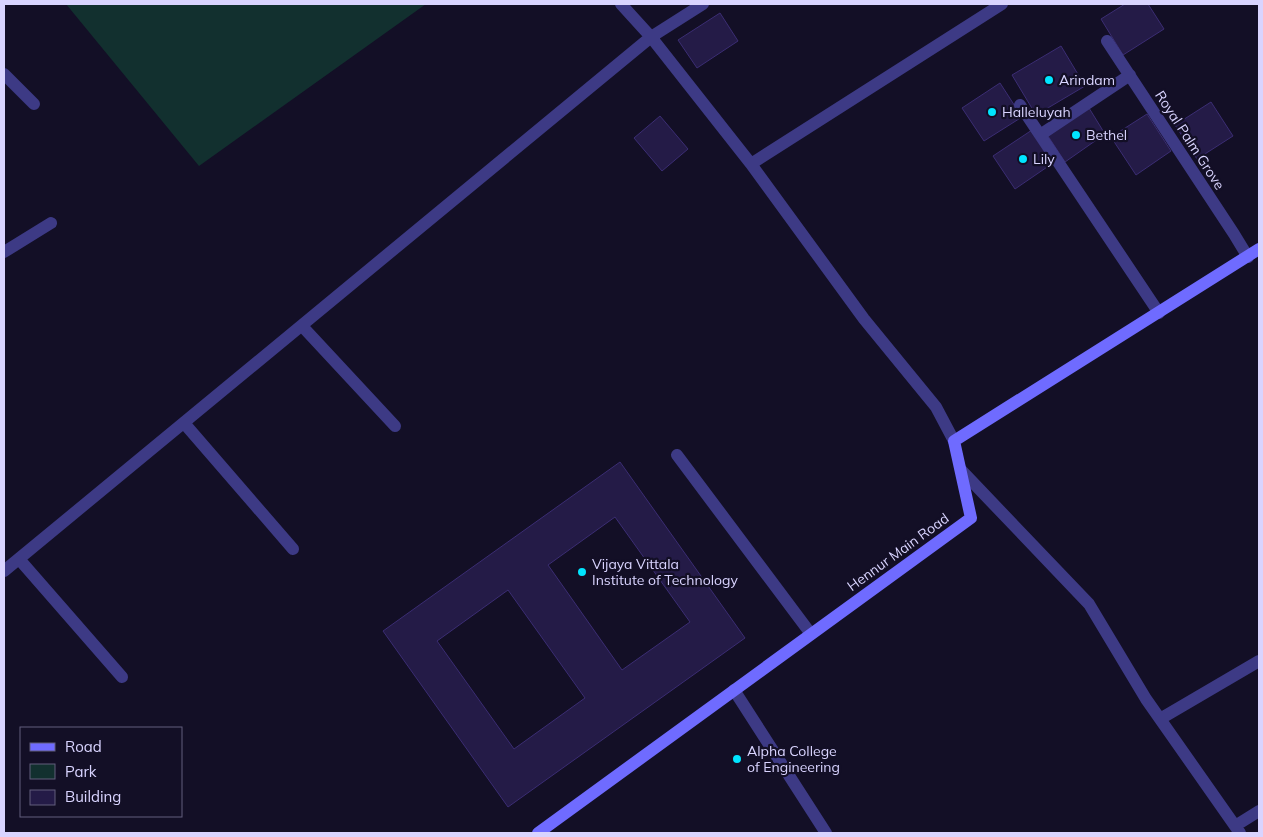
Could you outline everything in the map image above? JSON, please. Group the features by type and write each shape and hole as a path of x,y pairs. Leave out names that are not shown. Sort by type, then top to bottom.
{"main road":[{"path":"954,441 1259,249"},
{"name":"Hennur Main Road","path":"538,833 971,518 954,441"}],"street":[{"path":"621,4 651,37 751,164 864,319 936,406 954,441"},
{"path":"4,572 651,37 703,4"},
{"path":"751,164 1002,4"},
{"name":"Royal Palm Grove","path":"1107,41 1248,256"},
{"path":"4,74 34,104"},
{"path":"1040,135 1130,75"},
{"path":"1020,105 1159,313"},
{"path":"4,252 51,223"},
{"path":"302,326 395,426"},
{"path":"184,423 293,549"},
{"path":"677,455 811,634"},
{"path":"961,470 1089,604 1146,700 1238,830 1259,811"},
{"path":"18,559 122,677"},
{"path":"1160,719 1259,661"},
{"path":"734,690 826,833"}],"green space":[{"path":"66,4 426,4 199,166"}],"building":[{"path":"1125,4 1148,4 1164,29 1123,55 1101,19"},
{"path":"720,13 738,41 697,68 678,40"},
{"name":"Arindam","path":"1061,46 1085,86 1036,115 1012,75"},
{"name":"Halleluyah","path":"1000,83 1022,117 984,141 962,108"},
{"path":"1211,102 1233,136 1197,159 1175,125"},
{"name":"Bethel","path":"1089,108 1105,134 1065,162 1048,136"},
{"path":"1147,114 1171,151 1136,175 1111,137"},
{"path":"660,116 688,149 662,171 634,138"},
{"name":"Lily","path":"1032,130 1053,163 1015,189 993,156"},
{"path":"620,462 745,638 508,807 383,631","holes":["615,517 690,622 622,670 548,565","508,590 585,698 514,749 437,641"]}],"place":[{"name":"Arindam","path":"1049,80"},
{"name":"Halleluyah","path":"992,112"},
{"name":"Bethel","path":"1076,135"},
{"name":"Lily","path":"1023,159"},
{"name":"Vijaya Vittala Institute of Technology","path":"582,572"},
{"name":"Alpha College of Engineering","path":"737,759"}]}
